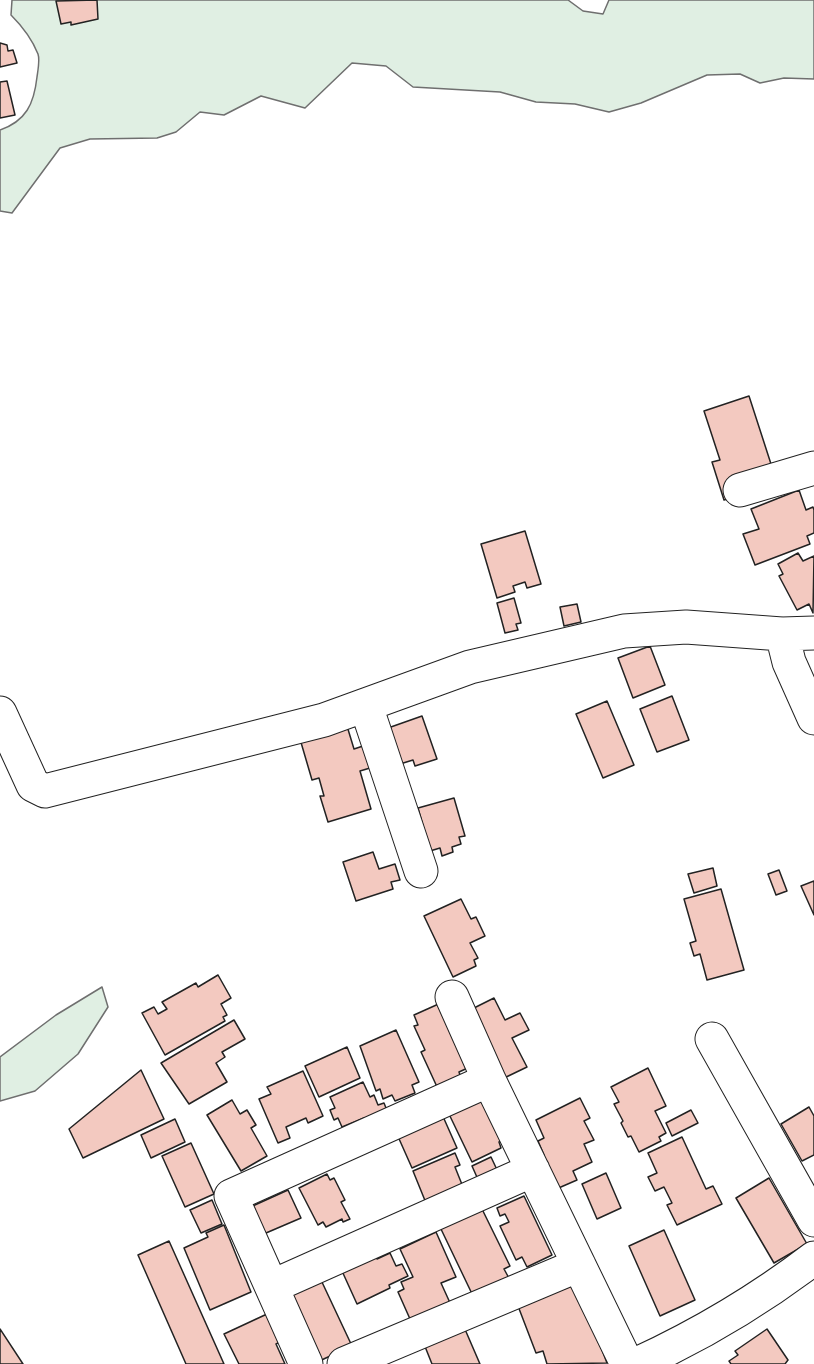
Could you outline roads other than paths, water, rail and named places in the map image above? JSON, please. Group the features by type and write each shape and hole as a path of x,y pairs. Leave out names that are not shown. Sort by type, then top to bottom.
{"street":[{"path":"740,490 814,468"},
{"path":"0,713 33,785 45,791 324,720 470,668 624,631 686,627 798,634 789,662 814,718"},
{"path":"366,706 421,870"},
{"path":"452,997 489,1080 627,1364"},
{"path":"712,1039 814,1220"},
{"path":"306,1364 231,1196 489,1080"},
{"path":"273,1286 533,1170"},
{"path":"637,1364 679,1345 774,1289 814,1258"},
{"path":"344,1364 579,1265"}]}
